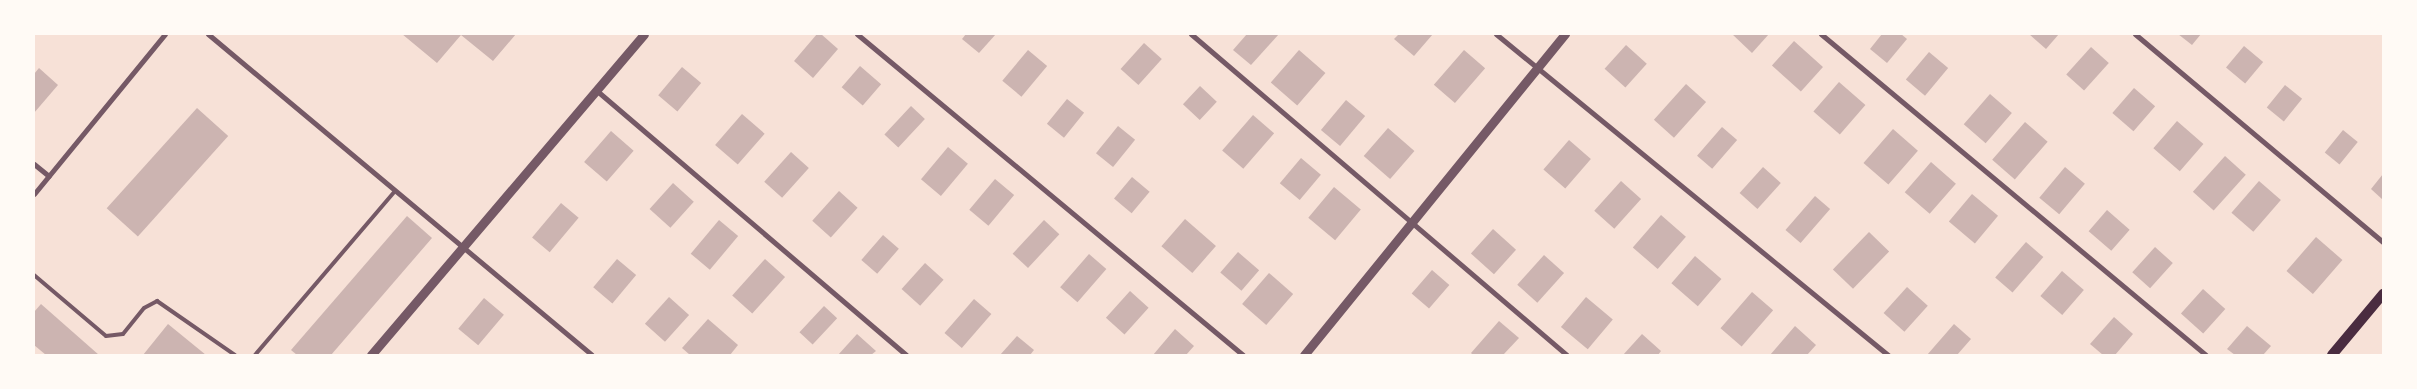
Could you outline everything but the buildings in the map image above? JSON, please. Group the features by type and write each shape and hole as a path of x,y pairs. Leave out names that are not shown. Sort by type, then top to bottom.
{"main road":[{"path":"2332,355 2383,294"}],"street":[{"path":"34,194 165,34"},
{"path":"208,34 592,355"},
{"path":"371,355 644,34"},
{"path":"857,34 1243,355"},
{"path":"1191,34 1567,355"},
{"path":"1496,34 1888,355"},
{"path":"1304,355 1565,34"},
{"path":"1821,34 2206,355"},
{"path":"2135,34 2383,242"},
{"path":"596,90 906,355"},
{"path":"34,164 49,176"}],"lane":[{"path":"256,355 395,191"},
{"path":"34,275 106,336 123,334 144,308 157,301 235,355"}]}
